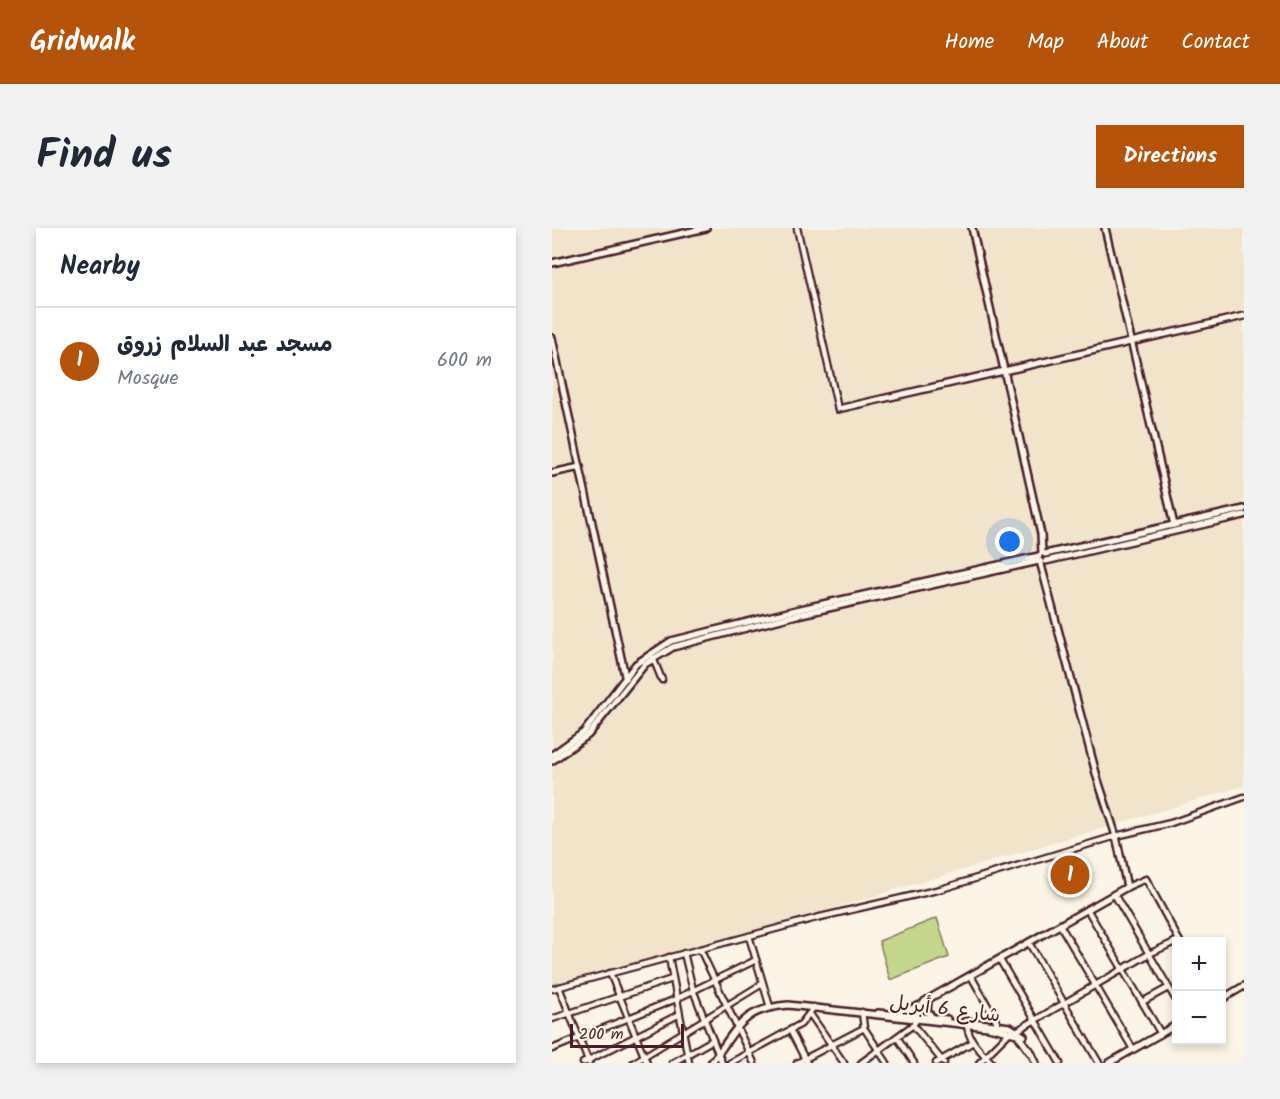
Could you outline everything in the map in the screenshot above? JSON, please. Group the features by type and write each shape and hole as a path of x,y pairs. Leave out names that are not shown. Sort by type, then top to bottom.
{"street":[{"path":"552,263 706,228"},
{"path":"797,228 838,409 1244,316"},
{"path":"972,228 1041,534 1043,578 1097,777 1116,836 1127,887"},
{"path":"1105,228 1173,525"},
{"path":"552,338 627,679"},
{"path":"552,473 580,467"},
{"path":"1042,558 1244,509"},
{"path":"552,761 588,735 636,664 671,641 1244,515"},
{"path":"552,755 581,735 627,679 653,658 679,645 776,617"},
{"path":"621,657 636,664"},
{"path":"653,658 662,680"},
{"path":"552,989 749,936 941,889 1116,836 1169,824 1244,797"},
{"path":"901,1014 1114,894 1146,879 1177,937"},
{"path":"1114,894 1172,994"},
{"path":"1087,909 1161,1034"},
{"path":"1060,925 1134,1049"},
{"path":"749,936 770,1007"},
{"path":"1029,943 1099,1063"},
{"path":"1018,1030 1121,969 1172,943"},
{"path":"700,949 754,1063"},
{"path":"684,953 693,990 722,1063"},
{"path":"669,957 678,1015 689,1063"},
{"path":"552,1048 676,999 756,960"},
{"path":"1000,960 1060,1063"},
{"path":"610,973 647,1063"},
{"path":"971,976 998,1024"},
{"path":"552,1019 672,979"},
{"path":"633,1063 762,984"},
{"path":"1226,996 1244,986"},
{"path":"559,987 580,1038 587,1062 678,1015"},
{"path":"1142,1002 1168,988"},
{"path":"927,1001 927,1011 932,1017"},
{"path":"861,1063 897,1037 915,1019 927,1001"},
{"path":"711,1063 737,1027 749,1015 770,1007 814,1007 874,1014"},
{"path":"730,1063 801,1024 814,1007"},
{"path":"862,1012 864,1028 887,1063"},
{"path":"810,1014 844,1063"},
{"name":"شارع 6 أبريل","path":"874,1014 901,1014 915,1019 932,1017 1011,1031 1019,1035 1030,1052"},
{"name":"شارع 6 أبريل","path":"874,1014 998,1024 1018,1030 1036,1063"},
{"path":"915,1019 943,1062"},
{"path":"967,1023 973,1042 992,1063"},
{"path":"1109,1063 1172,1027"},
{"path":"796,1063 805,1061 831,1044 864,1028"},
{"path":"789,1030 805,1061"},
{"path":"979,1063 1011,1031"},
{"path":"897,1037 914,1063"},
{"path":"672,1063 713,1040"},
{"path":"936,1063 943,1062 973,1042"}],"shaded area":[{"path":"552,228 1244,228 1244,786 552,992"}],"green space":[{"path":"937,918 949,957 890,980 879,941"}],"place":[{"name":"مسجد عبد السلام زروق","path":"1070,875"}]}
